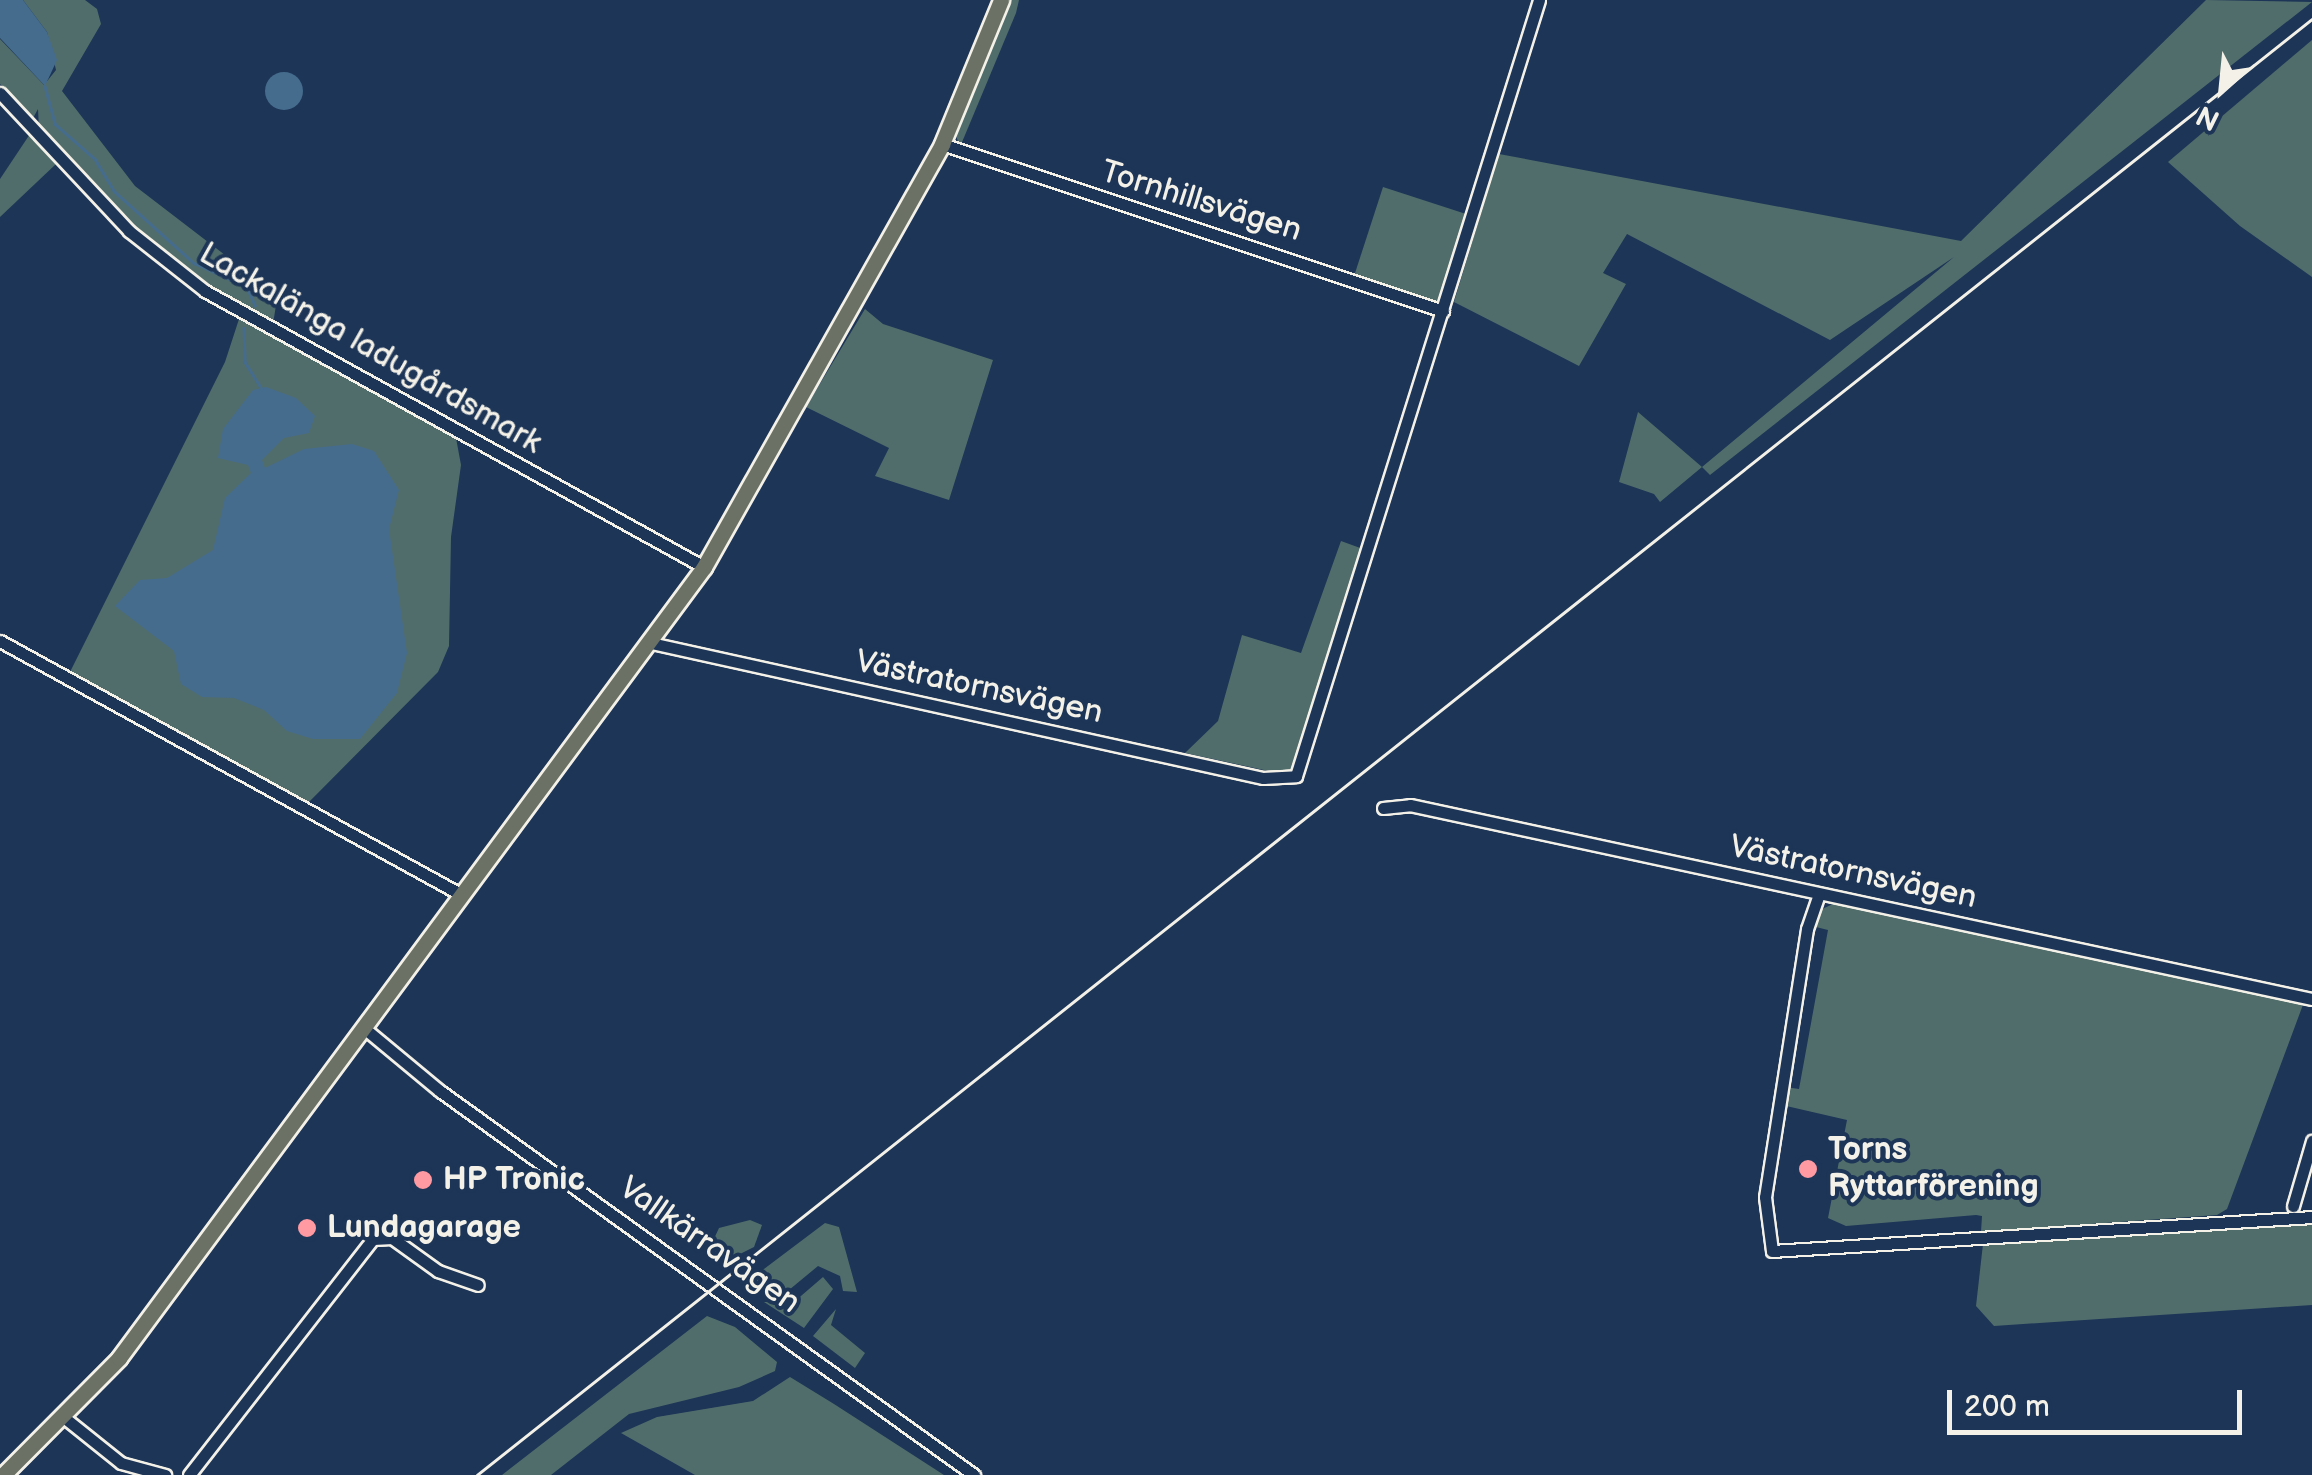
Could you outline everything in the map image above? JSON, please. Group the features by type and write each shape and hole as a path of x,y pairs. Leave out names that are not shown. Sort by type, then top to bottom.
{"main road":[{"path":"3,1475 66,1419 119,1358 651,644 704,567 942,144 1001,0"}],"street":[{"path":"1444,311 1540,0"},
{"name":"Lackalänga ladugårdsmark","path":"0,93 130,231 205,291 704,567"},
{"name":"Tornhillsvägen","path":"942,144 1444,311"},
{"name":"Västratornsvägen","path":"651,644 1263,778 1296,776 1444,311"},
{"path":"0,641 462,895"},
{"name":"Västratornsvägen","path":"1383,808 1410,806 2312,999"},
{"path":"1819,894 1807,929 1764,1197 1772,1251 2312,1217"},
{"name":"Vallkärravägen","path":"364,1028 440,1091 974,1475"},
{"path":"2293,1206 2312,1141"},
{"path":"192,1475 373,1239 392,1238 438,1272 478,1285"},
{"path":"66,1419 121,1463 165,1475"}],"green space":[{"path":"23,0 85,0 97,9 101,24 62,91 135,186 268,288 277,299 273,324 222,297 138,234 39,130 38,109 32,120 0,84 0,39 44,85 56,70 47,32"},
{"path":"1007,0 1019,0 1016,13 960,147 955,133"},
{"path":"2206,0 2312,2 1710,475 1702,467 1954,257 1830,340 1627,234 1603,273 1626,284 1579,366 1454,302 1499,154 1961,241"},
{"path":"2312,40 2312,277 2240,226 2168,162"},
{"path":"30,134 56,164 0,217 0,179"},
{"path":"1383,187 1471,216 1443,303 1355,274"},
{"path":"865,309 883,324 993,360 949,500 875,476 889,448 806,407"},
{"path":"240,316 456,438 461,465 451,537 449,646 438,672 308,803 69,674 225,362"},
{"path":"1638,412 1702,467 1660,502 1654,494 1619,482"},
{"path":"1341,541 1363,549 1293,770 1283,774 1185,753 1218,721 1242,635 1301,653"},
{"path":"1837,902 2304,1002 2227,1209 2217,1215 1981,1232 1982,1216 1976,1215 1846,1226 1828,1218 1847,1120 1782,1105 1785,1087 1799,1089 1828,930 1812,926 1816,912"},
{"path":"750,1220 762,1225 754,1247 732,1258 717,1256 712,1243 719,1228"},
{"path":"825,1223 839,1227 857,1292 843,1291 840,1276 818,1266 789,1290 775,1294 752,1286 760,1272"},
{"path":"2312,1224 2312,1305 1994,1326 1976,1306 1983,1244"},
{"path":"823,1277 833,1289 804,1328 764,1302 794,1302"},
{"path":"836,1309 831,1325 865,1353 855,1368 813,1336"},
{"path":"707,1316 735,1327 777,1362 775,1371 739,1387 629,1414 551,1475 502,1475"},
{"path":"790,1377 944,1475 695,1475 621,1433 657,1417 753,1401"}],"water":[{"path":"0,0 23,0 47,32 57,60 45,86 0,38"},
{"path":"284,72 298,77 303,91 298,105 284,110 270,105 265,91 270,77"},
{"path":"266,387 296,398 315,416 309,433 284,438 262,460 265,468 304,449 352,444 374,451 399,490 389,529 407,653 397,693 360,739 313,739 287,731 264,710 234,698 202,697 181,684 174,651 115,606 140,580 167,578 213,550 225,498 251,473 248,465 218,458 223,429 253,390"}],"waterway":[{"path":"45,86 55,124 95,159 114,191 194,263 247,287 255,305"},
{"path":"244,328 245,362 263,391"}],"railway":[{"path":"477,1475 2312,19"}],"place":[{"name":"Torns Ryttarförening","path":"1808,1169"},
{"name":"HP Tronic","path":"423,1180"},
{"name":"Lundagarage","path":"307,1228"}]}
